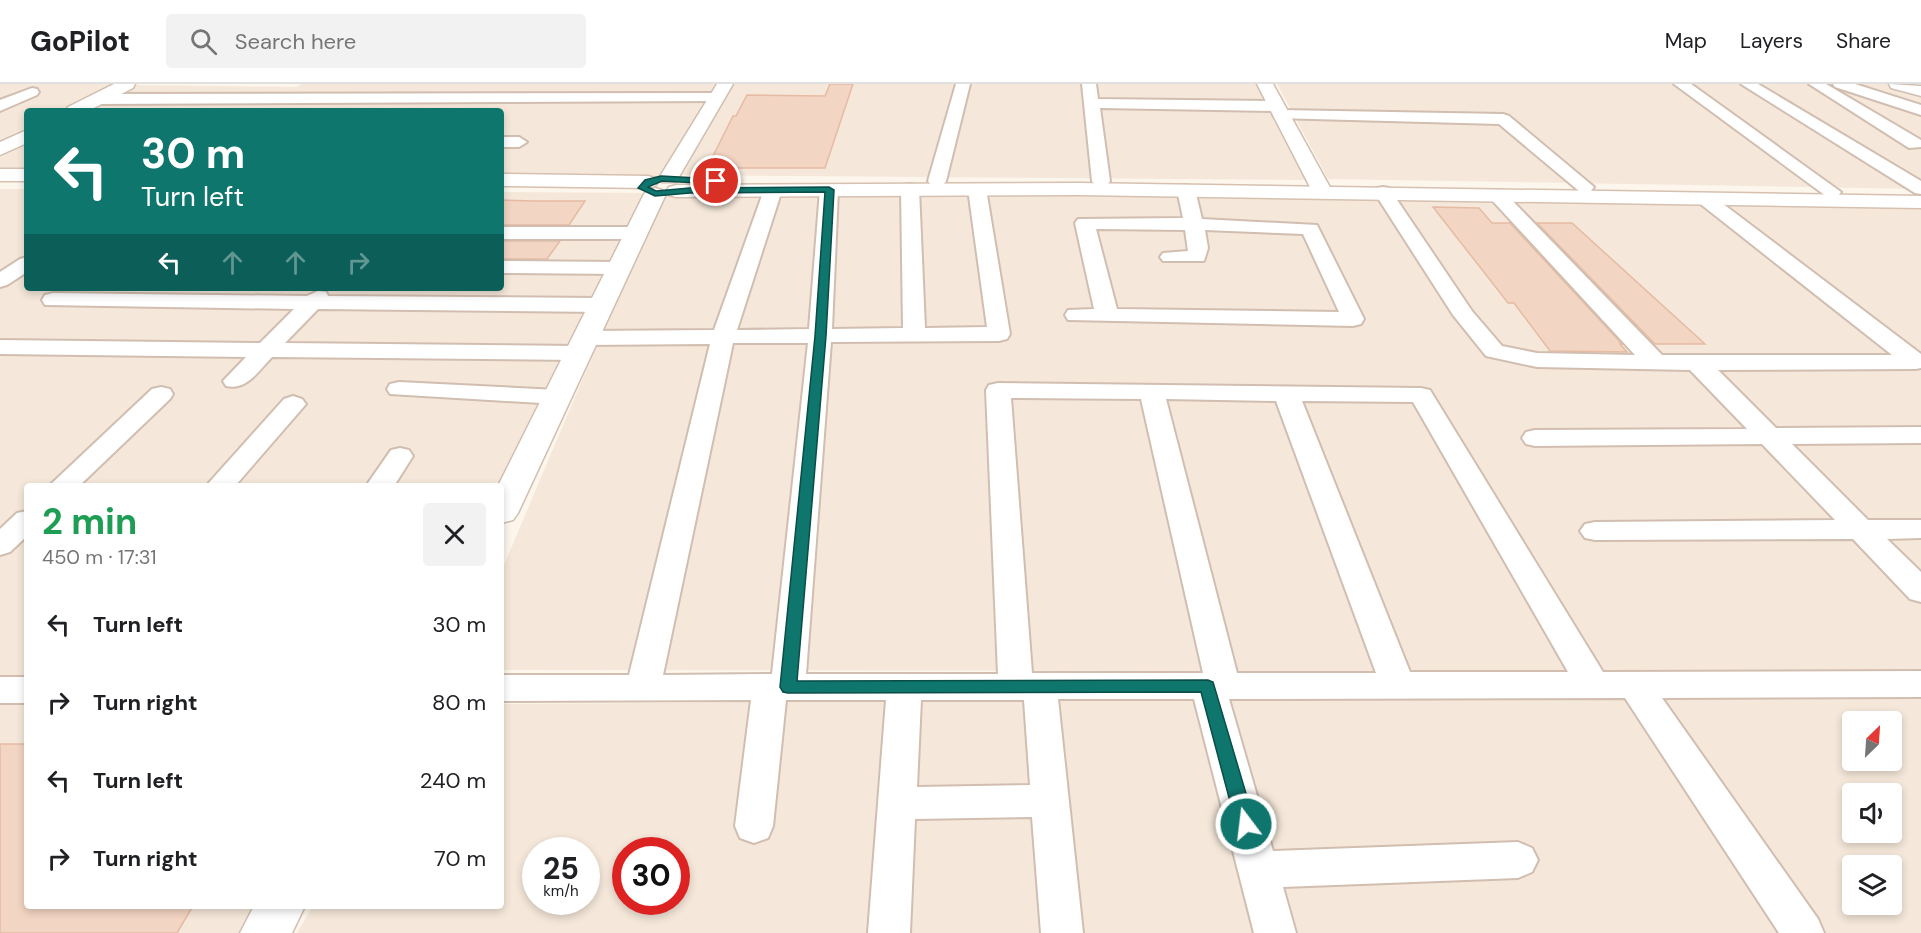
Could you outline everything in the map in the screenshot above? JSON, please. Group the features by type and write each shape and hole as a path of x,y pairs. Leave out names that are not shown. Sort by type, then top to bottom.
{"main road":[{"path":"80,108 127,84"},
{"path":"1265,84 1320,187"},
{"path":"1898,84 1921,91"},
{"path":"504,507 636,233 662,186 721,91"},
{"path":"0,150 23,138"},
{"path":"0,175 24,175"},
{"path":"504,180 773,190 1186,190 1320,187 1383,192 1921,202"},
{"path":"504,188 937,181 1101,181 1320,187 1921,191"},
{"path":"0,184 24,183"},
{"path":"265,933 279,909"}],"street":[{"path":"480,97 496,84"},
{"path":"556,99 566,84"},
{"path":"937,181 963,84"},
{"path":"1089,84 1101,181"},
{"path":"1816,84 1915,144"},
{"path":"1840,84 1921,110"},
{"path":"1687,88 1719,94"},
{"path":"1687,88 1832,192"},
{"path":"1745,89 1764,95 1921,191"},
{"path":"98,99 344,100 480,97 556,99 721,91"},
{"path":"0,106 32,92"},
{"path":"330,108 344,100"},
{"path":"1091,103 1279,110 1497,113 1585,188"},
{"path":"504,142 519,142"},
{"path":"910,189 914,335"},
{"path":"0,347 266,350 582,346 723,337 999,334 977,189"},
{"path":"643,688 723,337 773,190"},
{"path":"754,826 779,687 820,336 829,190"},
{"path":"1170,257 1197,257 1198,248 1186,190"},
{"path":"1383,192 1464,315 1494,351 1537,360 1657,364 1916,362 1704,198"},
{"path":"1496,194 1657,364"},
{"path":"1076,315 1353,319 1310,229 1194,224 1085,223 1107,315"},
{"path":"504,232 636,233"},
{"path":"0,281 24,265"},
{"path":"504,267 619,268"},
{"path":"235,381 320,296"},
{"path":"53,300 320,296 602,305"},
{"path":"1697,363 1921,591"},
{"path":"399,389 557,397"},
{"path":"1062,933 1050,801 1028,687 998,390 1421,394 1593,685"},
{"path":"1152,392 1215,686 1275,933"},
{"path":"1286,393 1398,686"},
{"path":"66,483 161,394"},
{"path":"223,483 293,404"},
{"path":"1536,438 1921,435"},
{"path":"382,483 400,456"},
{"path":"0,545 24,523"},
{"path":"1595,531 1921,529"},
{"path":"504,688 1921,684"},
{"path":"1635,685 1803,933"},
{"path":"890,933 904,687"},
{"path":"0,690 24,690"},
{"path":"896,803 1050,801"},
{"path":"1258,870 1518,860"}],"shaded area":[{"path":"0,84 123,84 77,108 24,108 24,135 0,147"},
{"path":"302,84 717,84 659,177 504,176 504,108 86,108 130,85 296,87"},
{"path":"733,84 1259,84 1308,180 682,175"},
{"path":"1277,84 1888,84 1921,94 1921,189 1328,179"},
{"path":"24,141 24,172 0,172 0,153"},
{"path":"0,189 24,189 24,291 504,291 504,192 639,193 649,196 503,483 24,483 24,678 0,678"},
{"path":"1089,191 1921,205 1921,672 504,670 504,565 660,196 673,194"},
{"path":"1921,694 1921,933 297,933 311,909 504,909 504,704"},
{"path":"0,703 24,703 24,909 260,909 245,933 0,933"}],"building":[{"path":"830,84 853,84 825,168 707,168 733,116 736,116 747,95 825,96"},
{"path":"504,200 585,201 569,225 504,225"},
{"path":"1433,207 1479,208 1492,223 1510,223 1627,352 1550,351 1514,303 1508,303"},
{"path":"1537,223 1572,223 1705,344 1655,344"},
{"path":"504,241 560,241 547,259 504,259"},
{"path":"0,744 24,744 24,909 191,909 177,933 0,933"}],"route":[{"path":"716,181 661,178 648,182 642,188 655,194 690,190 829,190 820,336 788,687 1208,686 1246,824"}]}
